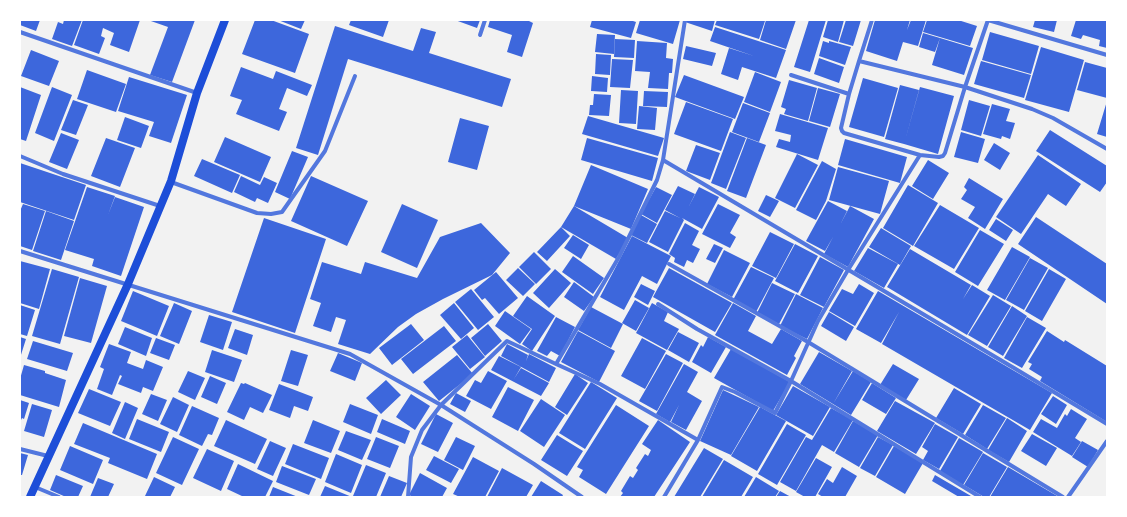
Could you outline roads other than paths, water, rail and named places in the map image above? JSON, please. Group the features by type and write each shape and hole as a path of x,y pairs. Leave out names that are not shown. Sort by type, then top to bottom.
{"main road":[{"path":"30,497 128,284 171,182 198,93 225,20"}],"street":[{"path":"480,35 485,20"},
{"path":"556,364 619,257 657,180 663,160 685,20"},
{"path":"872,20 858,61 849,94 841,128 842,131 844,134 920,155 939,158 945,153 965,87 988,20 1107,55"},
{"path":"20,32 198,93"},
{"path":"858,61 965,87 1032,109 1053,118 1107,149"},
{"path":"791,75 849,94"},
{"path":"171,182 257,213 271,214 282,212 325,151 355,76"},
{"path":"664,497 698,440 722,387 735,392 775,413 818,321 920,155"},
{"path":"20,156 63,174 160,206"},
{"path":"663,160 1107,424"},
{"path":"20,251 350,354 440,405 534,464 582,497"},
{"path":"669,264 808,342 1063,497"},
{"path":"658,304 697,328 791,381 980,497"},
{"path":"408,497 410,457 422,430 440,405 507,341 600,384 698,440"},
{"path":"1068,497 1107,441"},
{"path":"20,449 48,456"},
{"path":"34,487 59,497"}]}
